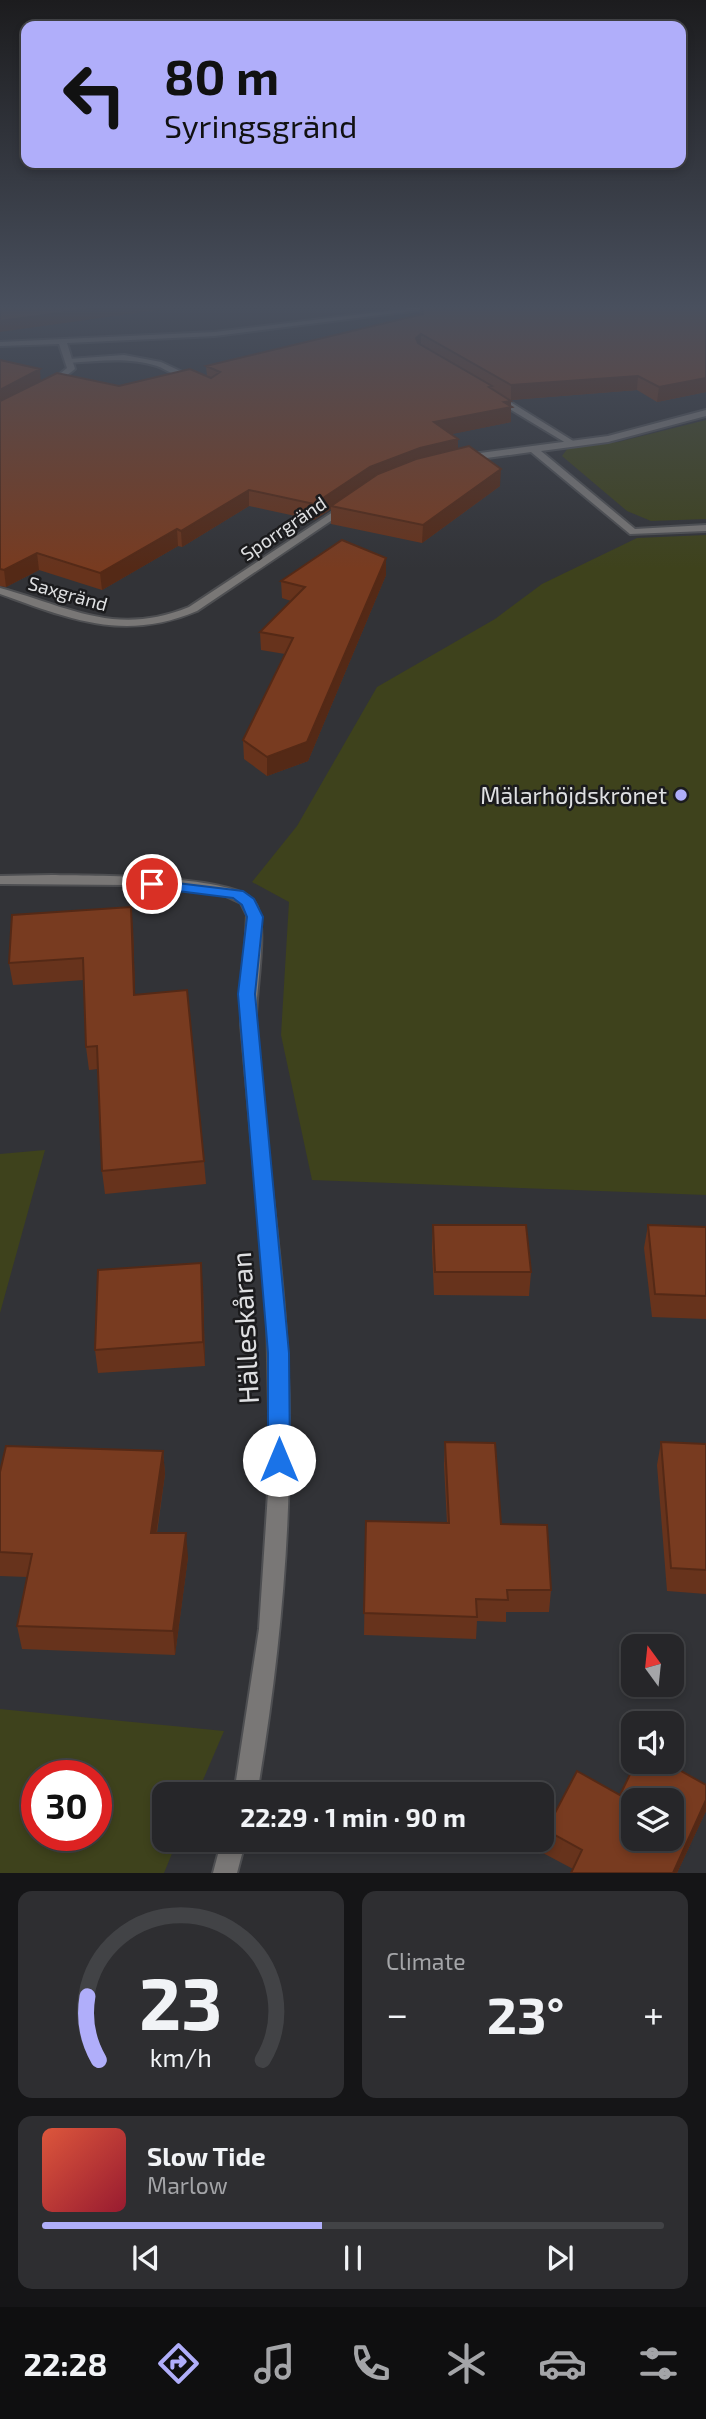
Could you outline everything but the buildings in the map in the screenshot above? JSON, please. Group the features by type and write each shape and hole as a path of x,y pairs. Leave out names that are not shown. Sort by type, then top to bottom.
{"street":[{"path":"492,395 574,444"},
{"path":"450,461 574,444 655,428 706,413"},
{"path":"532,448 634,532 706,528"},
{"name":"Sporrgränd","path":"127,626 146,625 180,616 357,499"},
{"name":"Saxgränd","path":"0,591 46,607 127,626"},
{"name":"Hälleskåran","path":"0,880 70,878 206,888 237,894 248,902 255,917 247,1005 278,1353 279,1484 274,1600 262,1707 247,1782"},
{"path":"225,1873 231,1852"}],"green space":[{"path":"706,420 706,519 651,521 627,511 562,456 568,448 618,442"},
{"path":"706,535 706,1195 312,1180 281,1035 289,902 252,882 297,826 377,687 495,619 542,584 637,538"},
{"path":"45,1150 0,1313 0,1154"},
{"path":"0,1709 224,1731 202,1782 152,1782 152,1852 173,1852 164,1873 0,1873"}],"place":[{"name":"Mälarhöjdskrönet","path":"681,795"}],"route":[{"path":"152,884 206,888 237,894 248,902 255,917 247,994 248,1028 268,1210 278,1353 279,1460"}]}
